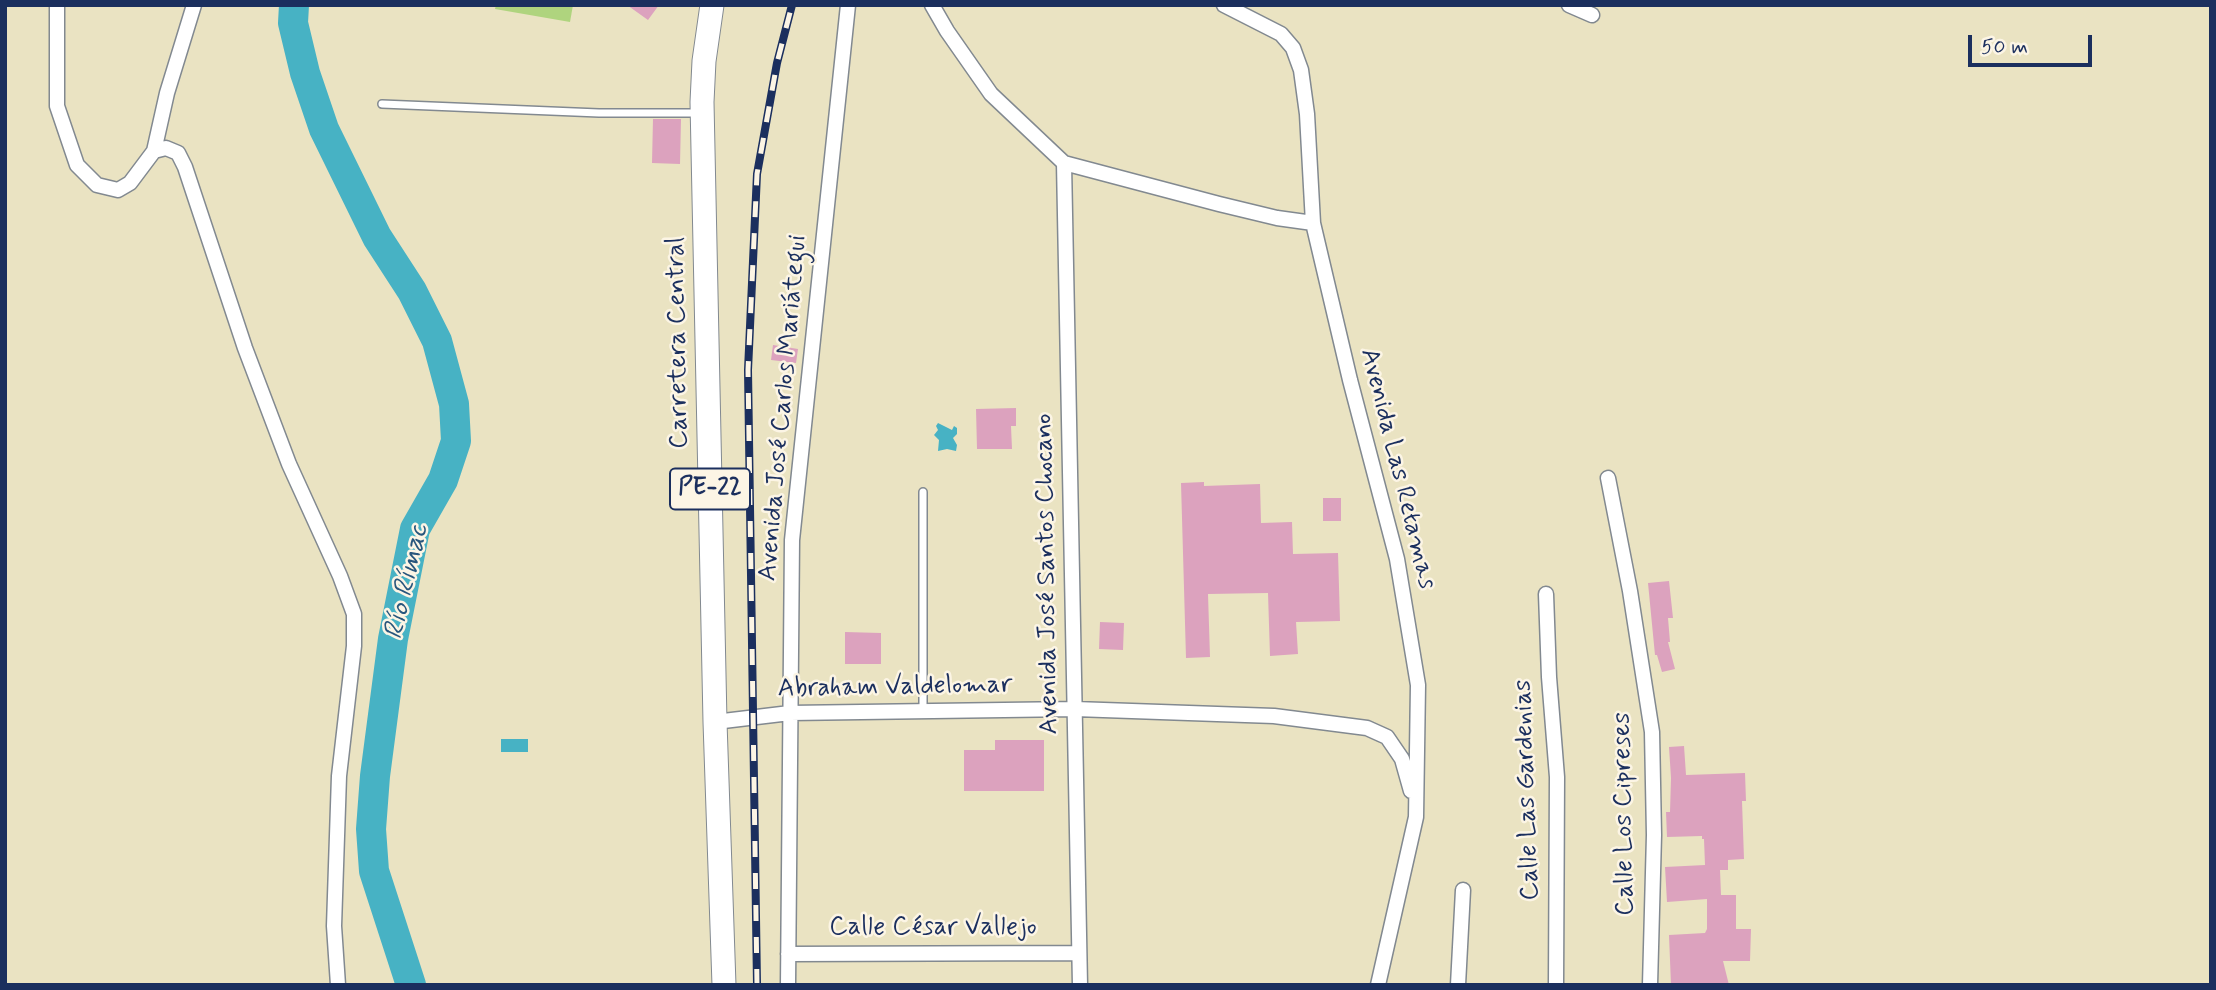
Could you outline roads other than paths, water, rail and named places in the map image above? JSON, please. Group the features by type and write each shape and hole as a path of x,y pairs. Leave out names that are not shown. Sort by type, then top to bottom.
{"highway":[{"name":"Carretera Central","path":"712,5 704,61 702,113 715,722 725,979"}],"street":[{"path":"57,5 57,106 77,165 97,186 118,190 130,183 154,151 167,93 194,5"},
{"name":"Avenida José Carlos Mariátegui","path":"788,985 792,540 848,5"},
{"path":"932,5 991,94 1064,163 1231,207 1313,223"},
{"name":"Avenida Las Retamas","path":"1224,5 1281,34 1293,48 1301,70 1307,114 1313,223 1401,584 1418,685 1416,817 1378,985"},
{"path":"1569,5 1592,15"},
{"path":"154,151 166,148 178,153 185,167 264,399 354,614 354,646 339,776 334,926 338,985"},
{"name":"Avenida José Santos Chocano","path":"1064,163 1080,985"},
{"name":"Calle Los Cipreses","path":"1608,478 1630,591 1652,732 1654,835 1650,985"},
{"name":"Calle Las Gardenias","path":"1546,594 1557,777 1556,985"},
{"name":"Abraham Valdelomar","path":"715,722 790,713 1075,709 1274,716 1367,728 1387,737 1402,759 1416,817"},
{"path":"1458,985 1463,890"},
{"name":"Calle César Vallejo","path":"788,954 1079,953"}],"lane":[{"path":"382,104 600,113 702,113"},
{"path":"923,492 923,711"}],"water":[{"path":"938,423 952,430 954,426 957,428 957,434 953,438 957,445 956,451 938,451 939,440 934,435 938,430"},
{"path":"501,739 528,739 528,752 501,752"}],"waterway":[{"name":"Río Rímac","path":"294,5 293,23 305,73 324,129 377,237 412,291 437,341 454,404 456,441 443,480 415,529 393,639 375,776 371,829 374,871 411,985"}],"railway":[{"path":"757,985 748,370 757,174 777,63 792,5"}]}
